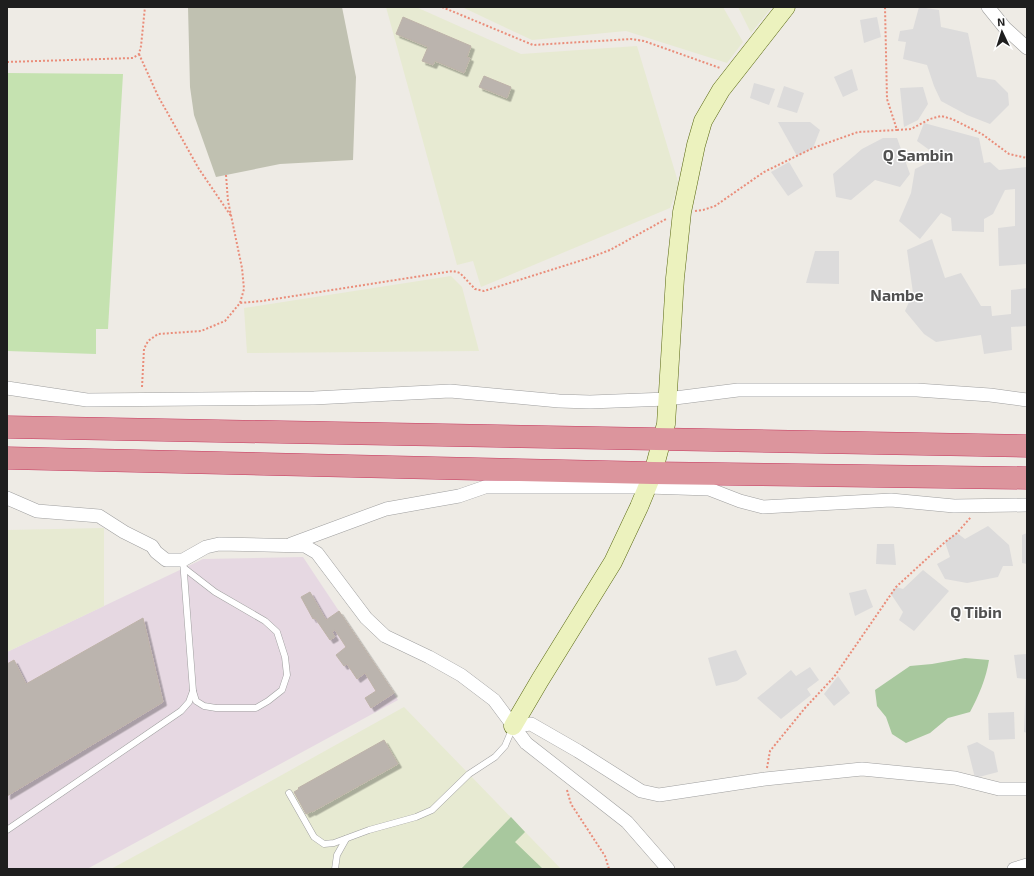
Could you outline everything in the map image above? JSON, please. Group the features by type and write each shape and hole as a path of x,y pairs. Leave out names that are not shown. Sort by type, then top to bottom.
{"highway":[{"path":"7,427 663,438 1027,446"},
{"path":"7,458 650,480 1027,478"}],"street":[{"path":"513,726 613,562 650,480 666,424 675,278 682,212 696,145 703,121 721,90 786,7"},
{"path":"988,7 1005,28 1027,48"},
{"path":"7,388 87,400 314,398 450,391 559,401 590,402 667,399 738,390 917,390 990,395 1027,400"},
{"path":"286,546 386,509 459,496 485,488 650,480 709,489 740,501 763,507 891,500 954,506 1027,504"},
{"path":"7,498 37,511 99,516 124,532 152,546 156,552 166,560 183,564 206,547 219,544 305,546 317,553 366,618 385,636 429,657 461,675 494,700 526,743 626,822 668,869"},
{"path":"513,726 531,724 642,791 659,795 765,779 862,769 955,778 999,789 1027,789"},
{"path":"1014,869 1027,865"}],"lane":[{"path":"183,564 215,592 265,621 277,632 285,657 287,675 282,690 268,702 256,708 216,708 204,706 196,701 193,691 183,564"},
{"path":"7,830 181,711 189,702 193,691"},
{"path":"288,793 314,837 324,844 334,843 369,830 416,817 432,810 469,774 495,757 505,746 513,726"},
{"path":"335,869 337,855 346,839"}],"path":[{"path":"7,62 133,58 139,54 142,46 146,7"},
{"path":"442,7 533,45 631,39 644,41 734,73"},
{"path":"885,7 887,100 897,130"},
{"path":"139,54 158,96 199,169 231,216"},
{"path":"240,303 262,301 453,271 460,273 475,289 484,291 610,250 675,214 703,210 715,206 764,172 813,148 858,132 911,129 930,119 941,116 952,119 982,134 1009,154 1027,158"},
{"path":"141,400 144,349 148,341 158,334 202,331 224,321 240,303 244,290 242,268 228,201 226,175"},
{"path":"765,779 770,751 805,708 834,677 896,587 945,542 957,533 972,516 991,505"},
{"path":"561,771 571,804 605,856 609,869"}],"shaded area":[{"path":"188,7 342,7 356,77 353,160 280,164 216,177 194,115 190,87"},
{"path":"386,7 416,7 521,54 637,46 679,185 670,208 481,287 473,261 457,265"},
{"path":"462,7 723,7 743,42 727,63 626,31 532,40"},
{"path":"738,7 772,7 751,33"},
{"path":"919,7 939,10 941,27 968,33 977,77 995,80 1008,93 1009,105 990,124 967,115 941,101 927,65 903,59 906,42 898,41 900,31 913,29"},
{"path":"877,17 881,37 864,43 860,20"},
{"path":"852,69 858,90 843,97 834,77"},
{"path":"754,83 775,89 769,105 750,98"},
{"path":"784,86 804,93 797,113 777,107"},
{"path":"923,87 928,104 918,120 904,127 900,88"},
{"path":"778,122 810,122 820,130 813,148 797,156"},
{"path":"924,123 979,138 984,163 990,162 999,170 1027,167 1027,264 999,266 998,228 1015,226 1015,189 1005,190 993,214 984,219 984,232 952,231 951,218 941,213 920,239 899,221 911,193 915,169 939,157 917,141"},
{"path":"883,138 897,138 910,174 900,187 875,180 851,200 836,197 833,174 862,149"},
{"path":"789,162 803,186 788,196 771,172"},
{"path":"932,239 945,278 961,273 981,306 991,306 992,316 1011,314 1011,290 1027,288 1027,326 1011,327 1012,350 984,354 981,335 936,342 924,334 905,311 913,293 907,250"},
{"path":"815,251 839,251 839,284 806,283"},
{"path":"451,276 462,287 479,351 247,353 244,308"},
{"path":"988,526 1009,545 1013,566 1003,566 998,577 967,583 945,579 937,564 950,557 945,542 957,533 965,539"},
{"path":"104,528 104,606 7,652 7,530"},
{"path":"1027,533 1027,564 1022,563 1022,535"},
{"path":"877,544 894,544 896,565 876,564"},
{"path":"303,557 398,700 87,869 7,869 7,652 203,559"},
{"path":"923,570 949,591 914,631 899,620 903,612 891,594 896,587 903,589"},
{"path":"866,589 873,607 855,616 849,593"},
{"path":"736,650 747,674 737,681 716,686 708,658"},
{"path":"1027,654 1027,733 1024,732 1026,679 1017,678 1014,655"},
{"path":"810,667 819,680 807,689 811,695 781,719 757,698 791,670 796,676"},
{"path":"838,676 850,693 834,706 824,694"},
{"path":"404,707 561,869 111,869 217,811"},
{"path":"1014,712 1015,739 989,740 988,713"},
{"path":"977,742 994,752 998,772 975,778 967,746"}],"green space":[{"path":"7,73 123,74 108,329 96,329 96,354 7,351"},
{"path":"965,658 989,660 982,687 970,712 948,718 930,733 906,743 892,734 886,717 877,706 875,690 910,666"},
{"path":"511,817 525,832 515,842 543,869 461,869"}],"building":[{"path":"403,17 471,46 467,57 470,58 464,73 435,61 433,65 422,61 428,47 396,34"},
{"path":"484,76 511,87 507,98 479,87"},
{"path":"310,592 326,620 339,611 394,693 371,708 365,698 376,691 365,673 357,679 347,664 344,666 336,655 346,647 335,630 332,632 335,637 330,640 315,618 313,619 301,597"},
{"path":"143,618 163,702 7,796 7,664 14,660 26,684"},
{"path":"384,740 398,764 306,814 294,792 299,789 298,788"}],"district":[{"name":"Q Sambin","path":"918,155"},
{"name":"Nambe","path":"897,295"},
{"name":"Q Tibin","path":"976,612"}]}
